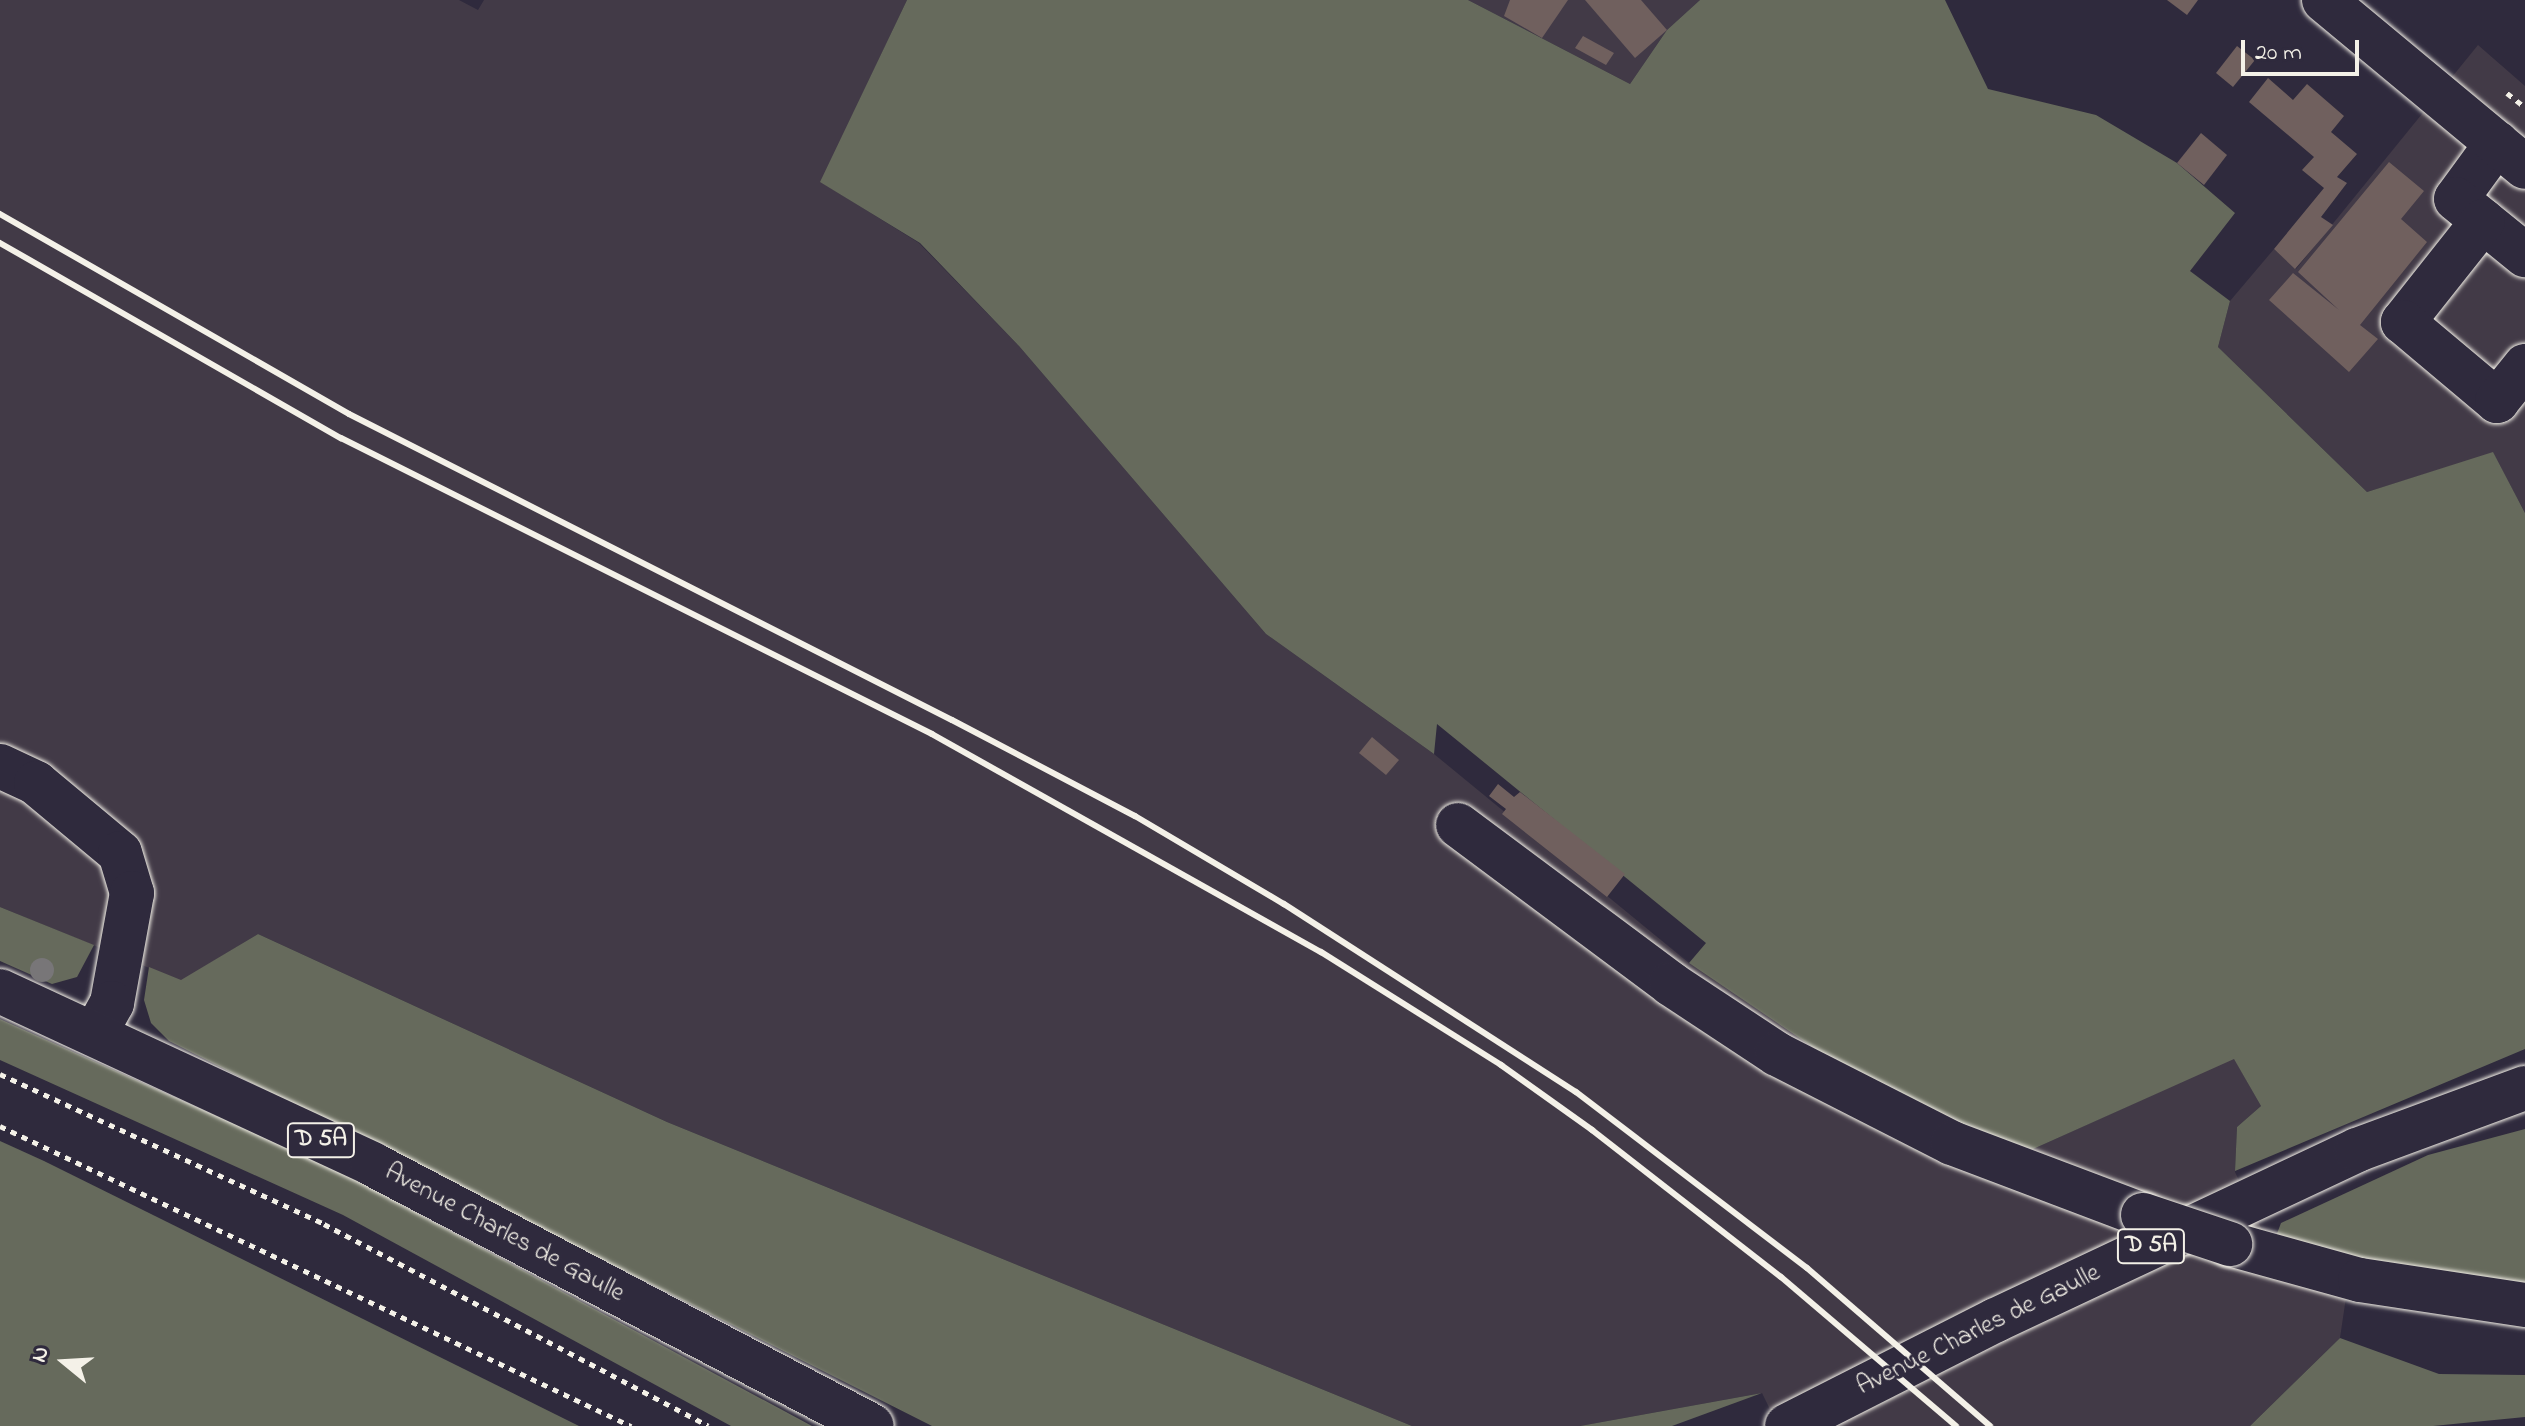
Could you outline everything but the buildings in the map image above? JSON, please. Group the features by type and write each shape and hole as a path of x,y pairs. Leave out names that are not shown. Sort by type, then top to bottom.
{"main road":[{"path":"2324,0 2511,155 2456,199 2525,255"},
{"path":"2483,221 2403,322 2497,401 2525,366"},
{"path":"0,766 36,783 120,853 132,893 112,1003 95,1034"},
{"path":"1458,825 1671,984 1777,1054 1952,1143 2143,1215 2230,1244 2360,1280 2525,1305"},
{"name":"Avenue Charles de Gaulle","path":"0,991 372,1164 872,1426"},
{"name":"Avenue Charles de Gaulle","path":"1787,1426 2344,1156 2525,1088"}],"path":[{"path":"0,1074 324,1224 708,1426"},
{"path":"0,1126 631,1426"}],"shaded area":[{"path":"0,0 459,0 478,10 484,0 907,0 821,182 919,243 1019,346 1266,634 1434,754 1689,963 2011,1159 2234,1058 2261,1106 2237,1127 2235,1172 2275,1258 2349,1277 2340,1338 2250,1426 1778,1426 1762,1393 1580,1426 1412,1426 667,1122 258,934 181,981 0,907"},
{"path":"1468,0 1700,0 1667,30 1630,84"},
{"path":"2478,45 2525,86 2525,513 2493,453 2367,492 2218,347 2230,301 2274,249 2296,269"}],"green space":[{"path":"907,0 1468,0 1630,84 1667,30 1700,0 1945,0 1988,89 2096,115 2177,163 2235,213 2190,271 2230,301 2218,347 2367,492 2493,452 2525,513 2525,1049 2235,1171 2237,1127 2261,1106 2234,1059 2011,1159 1907,1111 1689,963 1706,943 1437,724 1434,754 1266,634 1019,346 920,243 820,182"},
{"path":"0,907 94,945 77,977 52,984 0,961"},
{"path":"258,934 667,1122 1412,1426 932,1426 169,1041 151,1023 144,1000 149,967 181,980"},
{"path":"0,1019 335,1169 812,1426 731,1426 343,1215 0,1060"},
{"path":"2525,1129 2525,1292 2272,1247 2281,1223 2428,1155"},
{"path":"0,1141 44,1161 579,1426 0,1426"},
{"path":"2340,1338 2439,1374 2525,1375 2525,1417 2433,1426 2250,1426"},
{"path":"1762,1393 1672,1426 1580,1426"}],"railway":[{"path":"0,214 349,414 952,720 1135,816 1284,904 1576,1092 1807,1268 1990,1426"},
{"path":"0,243 341,438 932,734 1321,952 1501,1065 1592,1130 1781,1277 1956,1426"}]}
